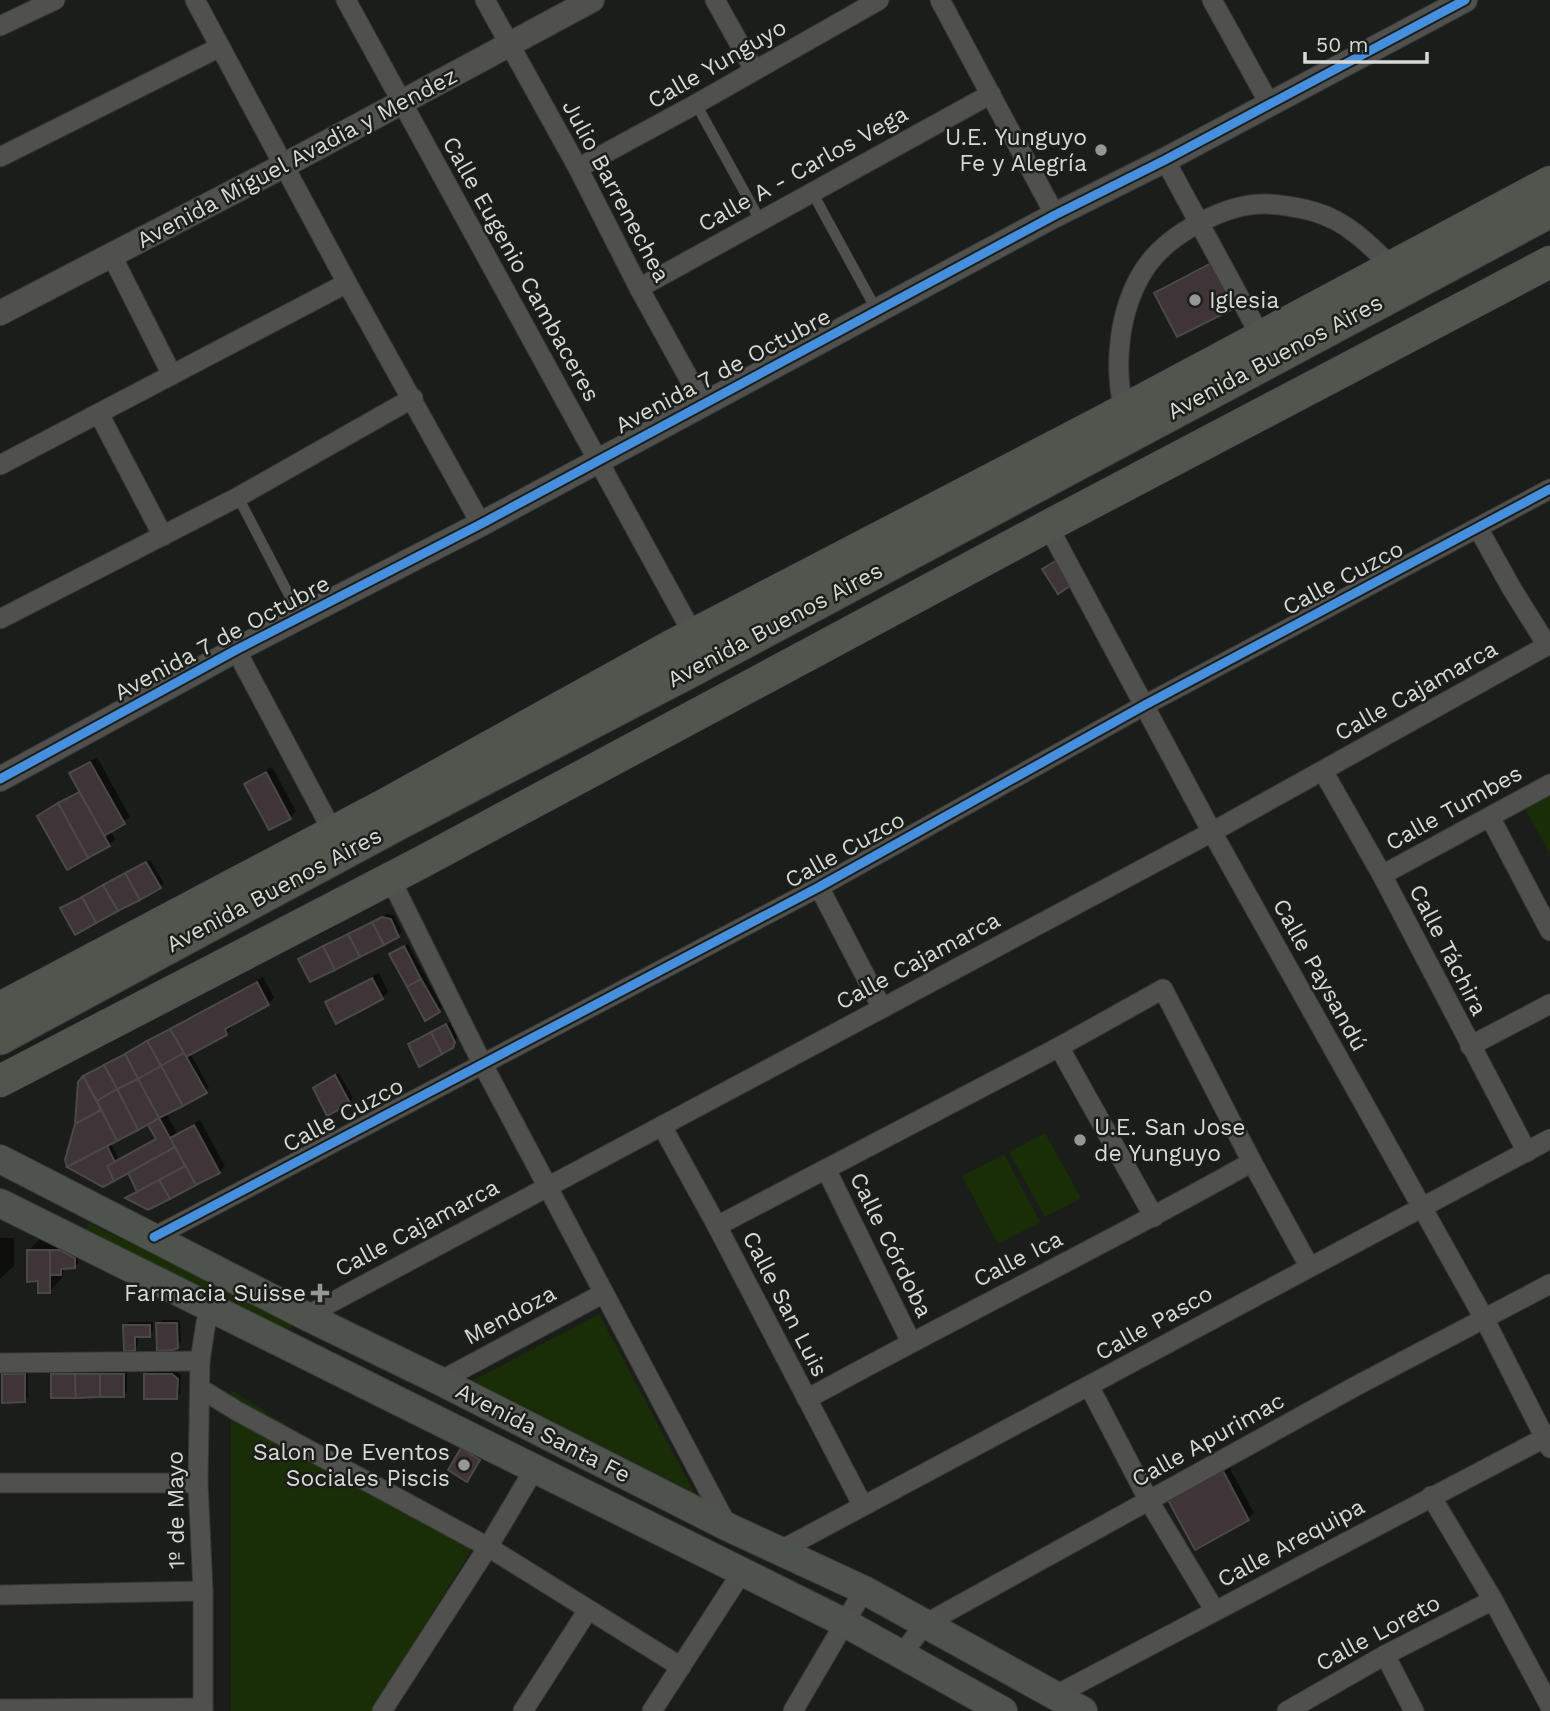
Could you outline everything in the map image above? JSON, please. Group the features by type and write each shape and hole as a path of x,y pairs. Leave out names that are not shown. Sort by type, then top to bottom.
{"highway":[{"name":"Avenida Buenos Aires","path":"0,1038 1550,211"},
{"name":"Avenida Buenos Aires","path":"0,1058 408,840 712,682 1550,232"}],"main road":[{"name":"Avenida Buenos Aires","path":"0,1008 333,832 693,635 1550,183"},
{"name":"Avenida Buenos Aires","path":"0,1082 1550,262"},
{"name":"Avenida Santa Fe","path":"0,1159 728,1527 864,1590 1083,1711"},
{"name":"Avenida Santa Fe","path":"0,1203 845,1623 1003,1711"}],"street":[{"path":"0,26 55,0"},
{"path":"195,0 283,166 481,524"},
{"name":"Calle Eugenio Cambaceres","path":"346,0 693,635"},
{"name":"Julio Barrenechea","path":"485,0 703,404"},
{"name":"Avenida Miguel Avadia y Mendez","path":"0,313 283,166 592,0"},
{"path":"715,0 754,70"},
{"name":"Calle Yunguyo","path":"578,169 878,0"},
{"path":"940,0 1055,215"},
{"path":"1212,0 1269,103"},
{"name":"Avenida 7 de Octubre","path":"0,779 236,650 481,524 1055,215 1165,160 1450,4"},
{"path":"0,158 220,47"},
{"name":"Calle A - Carlos Vega","path":"639,288 991,94"},
{"path":"1165,160 1261,337"},
{"path":"1124,410 1118,365 1129,301 1144,268 1169,243 1198,222 1228,210 1266,204 1317,212 1352,230 1393,268"},
{"path":"112,256 172,375"},
{"path":"0,465 347,283"},
{"path":"0,619 238,497 413,398"},
{"path":"99,414 163,536"},
{"name":"Calle Cuzco","path":"154,1237 819,887 1145,705 1550,489"},
{"name":"Calle Paysandú","path":"1048,526 1212,832 1485,1320 1548,1440"},
{"path":"1478,528 1512,589 1549,645"},
{"name":"Calle Cajamarca","path":"306,1316 1212,832 1549,645"},
{"path":"236,650 333,832"},
{"name":"Calle Táchira","path":"1323,771 1382,875 1527,1152"},
{"name":"Calle Tumbes","path":"1382,875 1550,784"},
{"path":"1490,817 1550,932"},
{"path":"390,878 482,1063 728,1527"},
{"path":"819,887 882,1008"},
{"path":"717,1226 1059,1047 1163,989 1309,1266"},
{"path":"1470,1046 1550,1004"},
{"path":"1059,1047 1154,1217"},
{"name":"Calle San Luis","path":"662,1126 863,1506"},
{"name":"Calle Pasco","path":"781,1550 1550,1139"},
{"name":"Calle Ica","path":"807,1399 911,1342 1154,1217 1252,1162"},
{"name":"Calle Córdoba","path":"826,1169 911,1342"},
{"name":"Calle Apurimac","path":"902,1654 925,1624 1356,1385 1550,1284"},
{"name":"Mendoza","path":"440,1381 604,1293"},
{"name":"1º de Mayo","path":"203,1709 203,1591 198,1483 200,1361 206,1322 213,1311"},
{"path":"0,1363 200,1361"},
{"path":"1089,1386 1149,1501 1215,1611"},
{"path":"201,1389 488,1547 681,1667"},
{"name":"Calle Arequipa","path":"1056,1695 1431,1496 1548,1440"},
{"path":"382,1711 536,1468"},
{"path":"0,1483 198,1483"},
{"path":"1431,1496 1493,1600 1550,1706"},
{"path":"652,1711 742,1572"},
{"path":"793,1711 864,1590"},
{"path":"0,1595 203,1591"},
{"name":"Calle Loreto","path":"1287,1711 1385,1655 1493,1600"},
{"path":"523,1711 588,1610"},
{"path":"1385,1655 1414,1711"},
{"path":"0,1709 203,1709"}],"lane":[{"path":"696,104 760,220"},
{"path":"812,192 877,311"},
{"path":"238,497 301,618"}],"green space":[{"path":"1550,790 1550,854 1523,805"},
{"path":"1045,1133 1081,1198 1045,1217 1009,1152"},
{"path":"1004,1154 1040,1222 998,1244 962,1176"},
{"path":"89,1223 291,1322 292,1327 287,1330 85,1232"},
{"path":"599,1314 694,1492 472,1381"},
{"path":"231,1390 475,1544 372,1711 231,1711"}],"building":[{"name":"Iglesia","path":"1213,262 1237,307 1177,337 1154,293"},
{"path":"1059,559 1073,584 1058,594 1042,569"},
{"path":"90,762 125,824 104,836 69,773"},
{"path":"266,772 291,819 269,830 244,784"},
{"path":"79,792 110,846 88,858 58,803"},
{"path":"58,803 88,858 67,870 37,816"},
{"path":"146,862 161,888 140,900 125,873"},
{"path":"125,873 140,900 118,911 103,885"},
{"path":"103,885 118,911 96,923 82,897"},
{"path":"82,897 96,923 75,935 60,908"},
{"path":"382,917 391,919 399,937 384,945 372,922"},
{"path":"372,922 384,945 360,957 348,934"},
{"path":"348,934 360,957 335,970 323,946"},
{"path":"323,946 335,970 310,982 298,959"},
{"path":"404,946 421,979 407,987 389,954"},
{"path":"372,978 383,999 336,1024 325,1002"},
{"path":"421,979 440,1012 425,1021 407,987"},
{"path":"257,982 269,1005 225,1029 227,1035 186,1057 170,1029"},
{"path":"446,1024 455,1042 453,1048 442,1054 431,1032"},
{"path":"170,1029 184,1053 161,1066 147,1041"},
{"path":"431,1032 442,1054 419,1067 408,1044"},
{"path":"147,1041 161,1066 138,1079 125,1054"},
{"path":"184,1053 207,1093 183,1106 161,1066"},
{"path":"125,1054 138,1079 117,1089 104,1065"},
{"path":"104,1065 117,1089 97,1101 83,1076"},
{"path":"161,1066 183,1106 159,1118 138,1079"},
{"path":"335,1075 350,1103 327,1116 313,1088"},
{"path":"83,1076 101,1110 75,1124 78,1082"},
{"path":"138,1079 159,1118 138,1130 117,1089"},
{"path":"117,1089 138,1130 117,1141 97,1101"},
{"path":"101,1110 117,1141 67,1167 65,1160 75,1124"},
{"path":"159,1118 175,1147 114,1181 107,1166 156,1139 148,1125"},
{"path":"194,1125 220,1173 196,1185 170,1138"},
{"path":"107,1146 115,1162 107,1166 114,1181 103,1187 67,1167"},
{"path":"175,1147 185,1166 137,1192 128,1173"},
{"path":"185,1166 196,1185 170,1199 159,1180"},
{"path":"159,1180 170,1199 148,1210 125,1198"},
{"path":"27,1250 50,1250 50,1293 38,1293 38,1281 27,1282"},
{"path":"50,1250 60,1250 75,1258 75,1268 61,1269 61,1275 50,1275"},
{"path":"156,1323 177,1323 178,1348 157,1351"},
{"path":"123,1325 150,1325 150,1337 135,1337 135,1351 124,1351"},
{"path":"2,1374 25,1374 25,1402 2,1403"},
{"path":"51,1374 75,1374 76,1398 51,1398"},
{"path":"75,1374 100,1374 100,1397 76,1398"},
{"path":"100,1374 124,1374 124,1397 100,1397"},
{"path":"144,1374 172,1374 178,1379 177,1399 144,1399"},
{"name":"Salon De Eventos Sociales Piscis","path":"461,1448 480,1460 467,1482 448,1470"},
{"path":"1222,1469 1249,1520 1195,1550 1168,1500"}],"cycle path":[{"path":"0,779 236,650 481,524 1055,215 1165,160 1465,0"},
{"path":"154,1237 819,887 1145,705 1550,489"}],"place":[{"name":"U.E. Yunguyo Fe y Alegría","path":"1101,150"},
{"name":"Iglesia","path":"1195,300"},
{"name":"U.E. San Jose de Yunguyo","path":"1080,1140"},
{"name":"Farmacia Suisse","path":"320,1293"},
{"name":"Salon De Eventos Sociales Piscis","path":"464,1465"}]}
